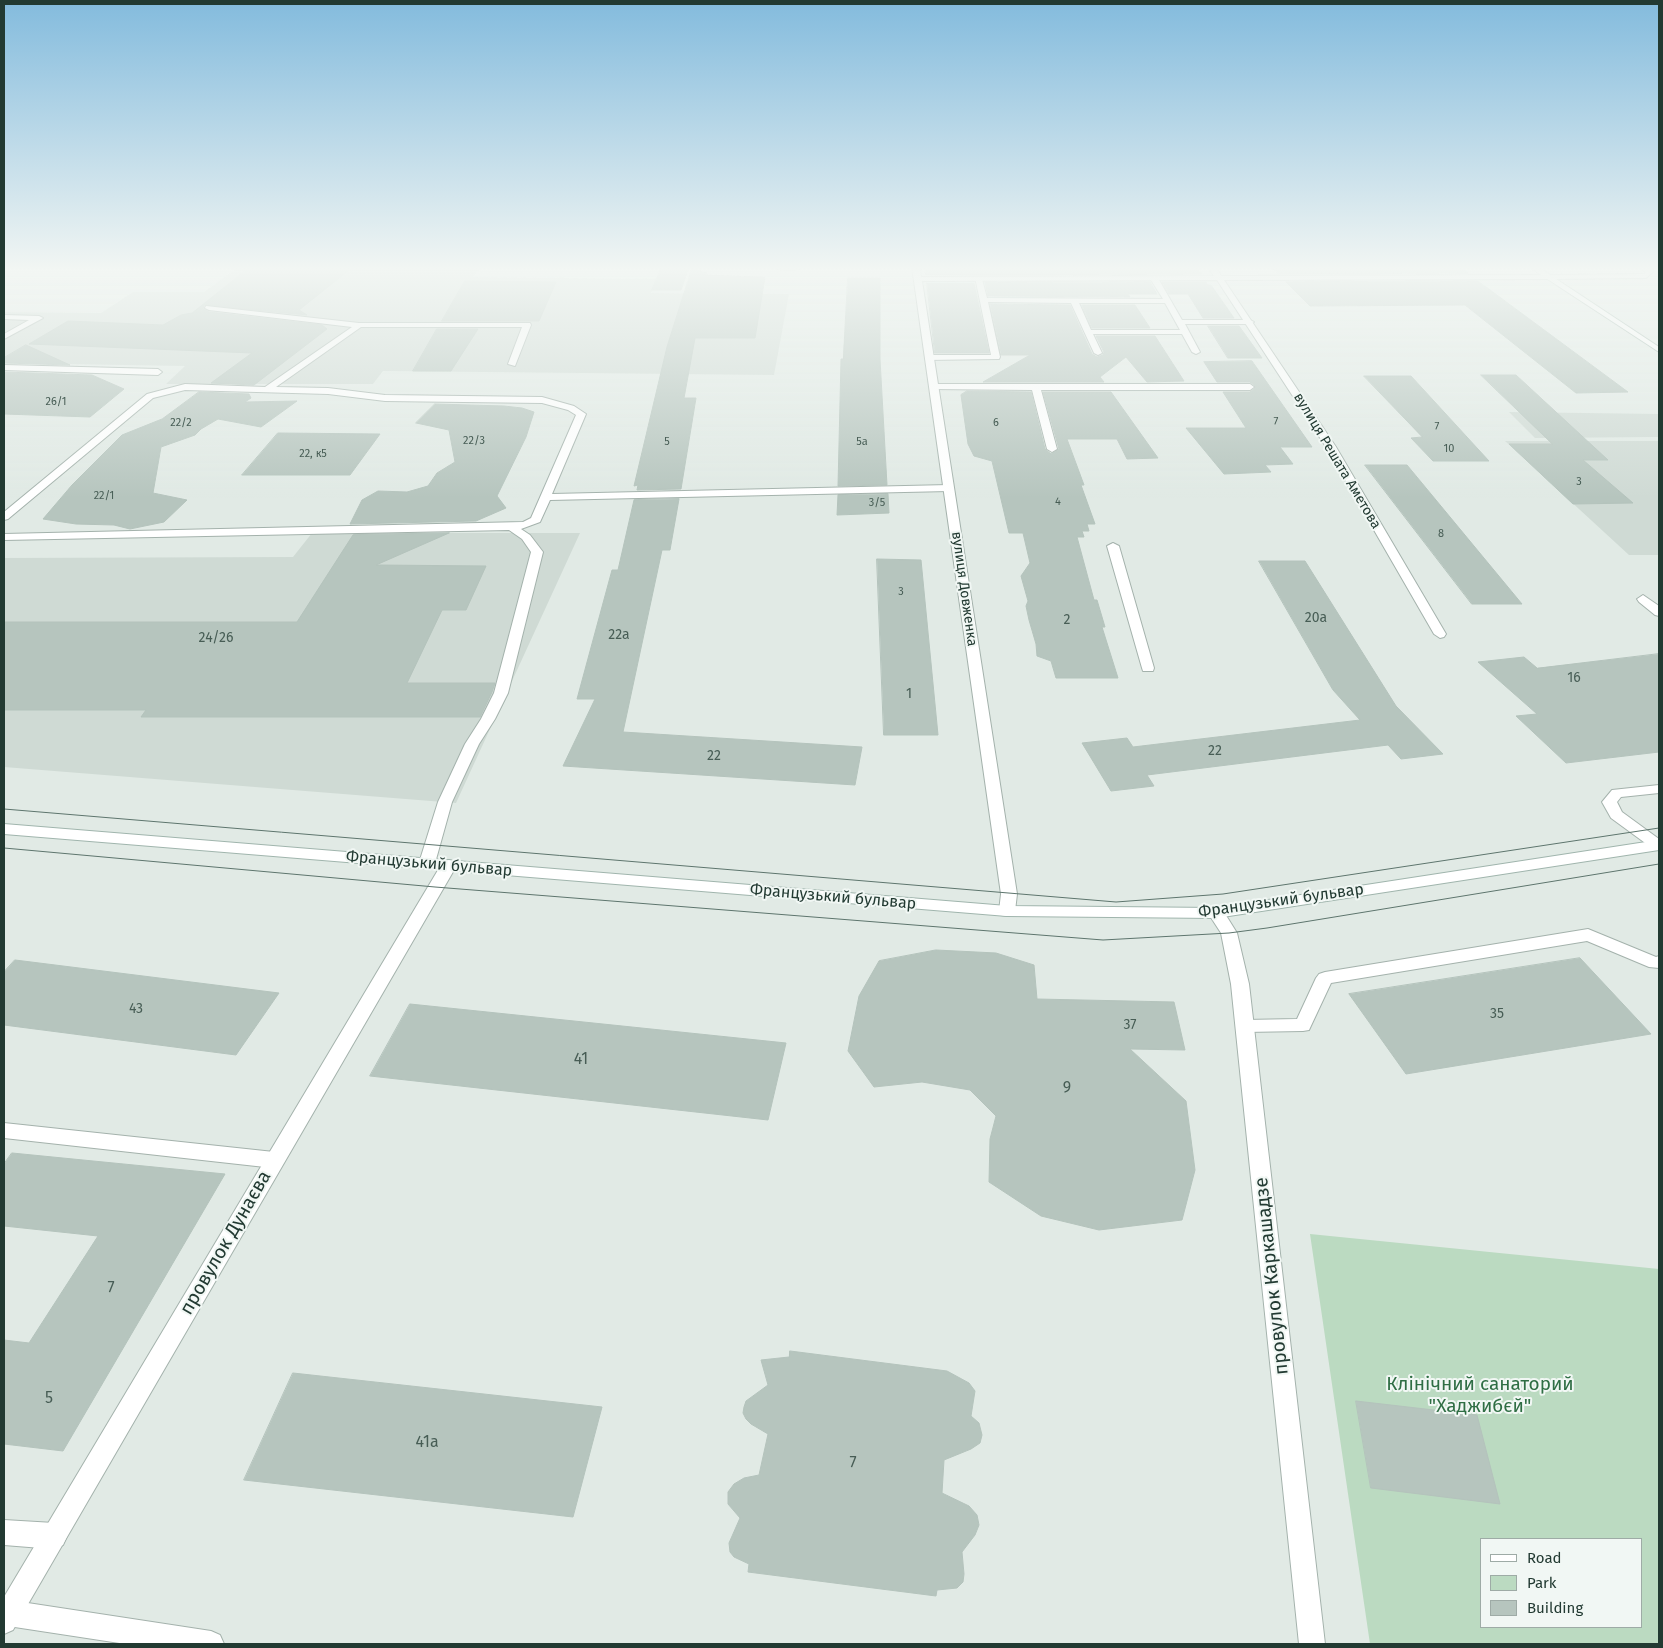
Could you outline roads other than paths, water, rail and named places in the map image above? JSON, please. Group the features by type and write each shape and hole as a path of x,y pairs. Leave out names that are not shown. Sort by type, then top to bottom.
{"street":[{"path":"267,389 331,344"},
{"path":"512,364 520,344"},
{"name":"вулиця Довженка","path":"927,344 1009,894 1007,911"},
{"path":"929,358 996,357 993,344"},
{"path":"1094,344 1098,353"},
{"path":"1192,344 1196,352"},
{"name":"вулиця Решата Аметова","path":"1264,344 1331,447 1440,634"},
{"path":"4,367 158,372"},
{"path":"4,517 150,396 184,387 328,391 385,398 542,400 571,408 581,414 536,520 526,525 511,527 4,537"},
{"path":"934,387 1250,387"},
{"path":"1036,387 1052,449"},
{"path":"546,497 949,488"},
{"path":"427,864 444,802 472,744 488,719 501,693 517,634 537,552 526,538 511,527"},
{"path":"1113,546 1148,668"},
{"path":"1643,599 1659,612"},
{"path":"1658,845 1616,815 1609,802 1617,793 1659,789"},
{"name":"Французький бульвар","path":"4,829 1007,911 1078,914 1216,913 1658,845"},
{"name":"провулок Дунаєва","path":"6,1617 449,865"},
{"name":"провулок Каркашадзе","path":"1216,913 1228,933 1240,984 1312,1644"},
{"path":"1245,1026 1303,1025 1325,978 1588,936 1655,963 1659,962"},
{"path":"4,1130 274,1160"},
{"path":"4,1532 54,1536"},
{"path":"6,1617 211,1644"}],"tram line":[{"path":"4,809 1116,902 1223,894 1659,828"},
{"path":"4,848 435,887 1103,940 1229,933 1267,928 1659,864"}],"park label":[{"name":"Клінічний санаторий \"Хаджибєй\"","path":"1480,1396"}]}
